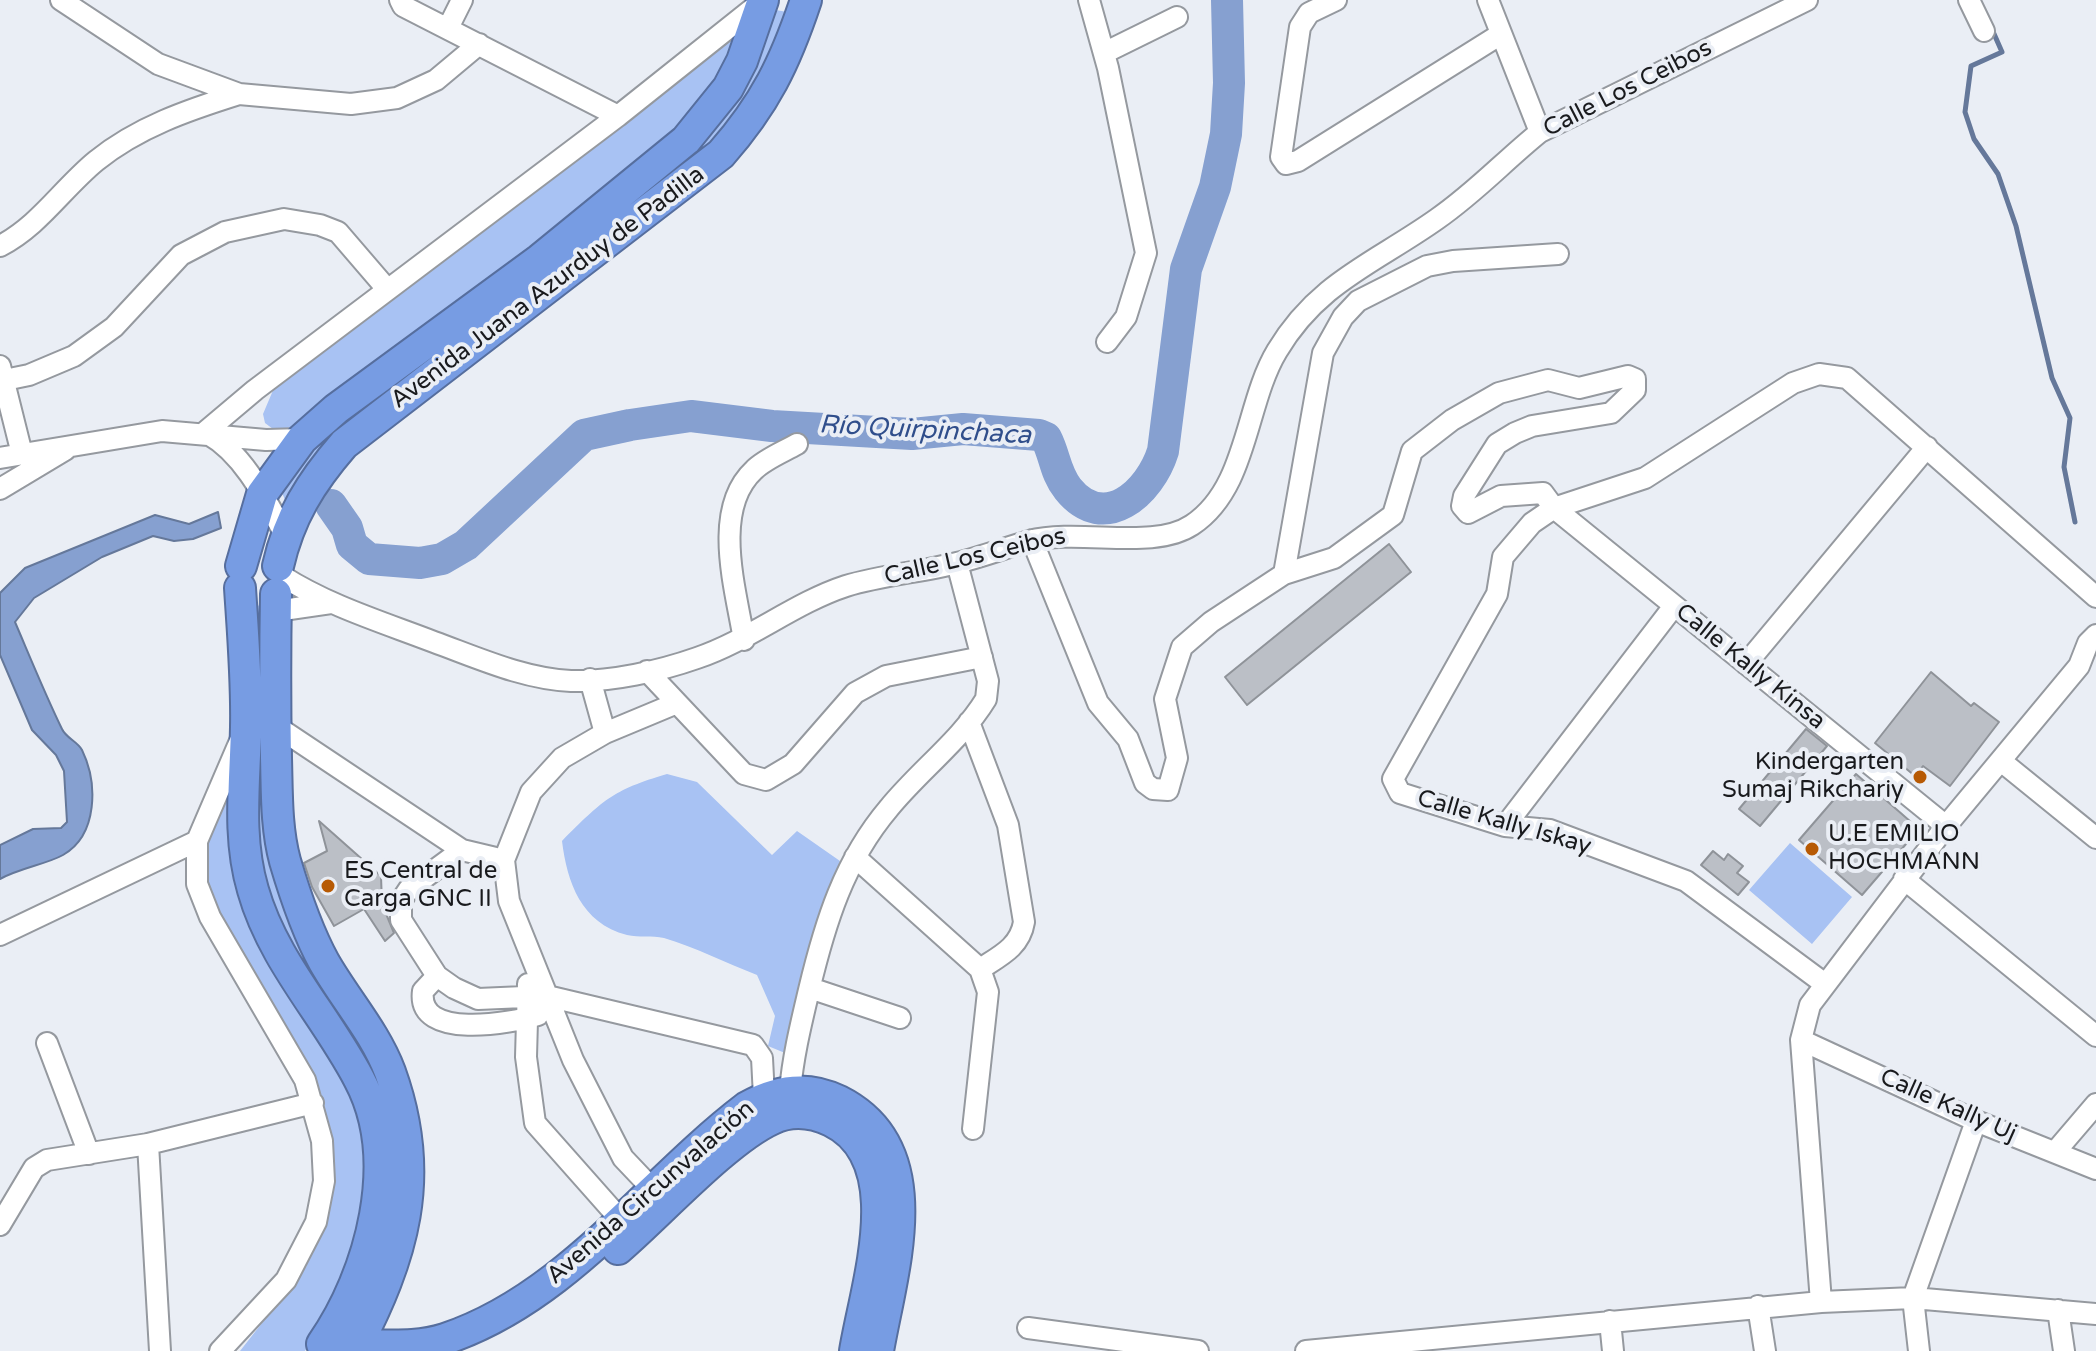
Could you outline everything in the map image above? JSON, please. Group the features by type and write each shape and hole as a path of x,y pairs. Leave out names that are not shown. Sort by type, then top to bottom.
{"highway":[{"name":"Avenida Juana Azurduy de Padilla","path":"339,1348 378,1307 398,1254 407,1204 407,1142 389,1071 361,1019 324,963 293,888 261,728 240,577 262,494 302,439 336,409 539,260 686,140 728,88 742,61 763,0"},
{"name":"Avenida Juana Azurduy de Padilla","path":"339,1348 377,1207 374,1124 361,1082 272,943 252,889 242,832 261,728 285,535 307,489 344,444 721,154 767,95 785,61 806,0"},
{"path":"240,577 257,600 278,587"},
{"path":"777,1094 809,1091 848,1106 876,1129 891,1155 901,1209 878,1351"},
{"name":"Avenida Circunvalación","path":"339,1348 444,1347 550,1282 628,1228 660,1198 723,1125 777,1094"},
{"name":"Avenida Circunvalación","path":"660,1198 772,1119 808,1113 844,1127 863,1146 878,1189 878,1216 855,1351"},
{"path":"398,1254 386,1300 387,1316 401,1339 444,1347"}],"street":[{"path":"61,0 158,64 239,94 351,104 397,98 436,80 479,44"},
{"path":"400,0 403,6 618,116"},
{"path":"448,28 462,0"},
{"path":"204,433 387,289 618,116 763,0"},
{"path":"1089,0 1104,53 1146,253 1126,317 1107,342"},
{"path":"1336,0 1309,13 1300,27 1281,157 1286,164 1298,161 1501,34"},
{"path":"1488,0 1540,132"},
{"name":"Calle Los Ceibos","path":"278,587 331,603 512,671 571,681 647,671 694,660 744,640 822,596 848,586 957,563 1032,540 1080,534 1155,538 1175,534 1205,515 1231,475 1269,365 1289,331 1316,299 1348,273 1434,221 1476,190 1506,159 1540,132 1807,0"},
{"path":"1969,0 1984,31"},
{"path":"1104,53 1177,17"},
{"path":"0,246 24,234 97,161 138,132 193,108 239,94"},
{"path":"22,454 1,376 29,375 74,356 114,327 181,255 225,232 284,219 320,225 338,232 387,289"},
{"path":"1032,540 1098,703 1128,739 1145,783 1153,789 1168,790 1174,780 1177,758 1165,699 1182,647 1211,622 1284,574 1323,353 1343,317 1358,301 1427,266 1453,261 1558,254"},
{"path":"1554,508 1645,478 1793,383 1819,374 1847,378 2096,597"},
{"name":"Calle Kally Kinsa","path":"1284,574 1334,558 1393,515 1412,451 1452,420 1499,393 1548,380 1579,388 1628,376 1635,379 1635,390 1611,413 1532,426 1497,444 1464,496 1462,506 1468,513 1501,496 1543,493 1554,508 1946,826"},
{"path":"0,458 162,431 266,440 302,439"},
{"path":"204,433 219,441 262,494 285,535"},
{"path":"744,640 733,569 731,519 736,494 756,467 797,444"},
{"path":"0,489 72,446"},
{"path":"1746,664 1927,447"},
{"name":"Calle Kally Iskay","path":"1554,508 1532,523 1503,557 1497,594 1393,779 1400,793 1505,826 1550,830 1686,881 1825,984"},
{"path":"777,1094 792,1057 832,903 855,857 887,809 969,722 986,699 988,681 957,563"},
{"name":"Calle Los Ceibos","path":"278,587 331,603"},
{"path":"1505,826 1674,606"},
{"path":"1821,1302 1801,1040 1810,1005 1946,826 2087,662 2088,643 2096,635"},
{"path":"647,671 744,774 766,780 793,764 855,693 886,676 982,657"},
{"path":"590,679 605,733"},
{"path":"660,1198 623,1158 599,1114 509,901 504,860 531,792 562,758 605,733 677,703"},
{"path":"969,722 1008,825 1024,922 1022,936 1011,949 980,969"},
{"path":"220,1351 286,1280 316,1222 324,1181 322,1141 305,1080 210,917 197,884 197,841 261,728 462,850 504,860"},
{"path":"2001,761 2096,838"},
{"path":"0,935 197,841"},
{"path":"462,850 409,889 401,901 401,920 437,976 478,999 525,995 550,1003 572,1002 753,1045 777,1094"},
{"path":"855,857 980,969 988,992 973,1129"},
{"path":"1904,879 2096,1036"},
{"path":"534,965 525,995 525,1019 528,1090 535,1123 628,1228"},
{"path":"437,976 422,997 432,1014 450,1024 466,1026 525,1019 550,1003"},
{"path":"810,988 900,1018"},
{"name":"Calle Kally Uj","path":"1801,1040 1976,1121 2096,1169"},
{"path":"47,1043 89,1154"},
{"path":"0,1225 34,1168 47,1160 148,1144 313,1103"},
{"path":"2055,1152 2096,1104"},
{"path":"1919,1351 1913,1298 1976,1121"},
{"path":"148,1144 160,1351"},
{"path":"1306,1351 1464,1342 1610,1321 1821,1302 1913,1298 2096,1314"},
{"path":"1758,1306 1765,1351"},
{"path":"2058,1310 2064,1351"},
{"path":"1610,1321 1613,1351"},
{"path":"1028,1328 1198,1351"}],"shaded area":[{"path":"770,9 793,13 733,125 287,505 281,490 313,445 686,153"},
{"path":"747,17 725,72 685,128 503,273 292,430 277,432 265,423 263,414 274,388 654,102"},
{"path":"218,512 221,528 193,539 174,541 153,536 102,557 34,598 15,622 62,729 82,750 91,778 92,807 89,822 75,846 57,858 0,879 0,845 33,829 61,828 67,822 64,771 56,755 32,730 0,655 0,593 25,568 155,515 189,524"},
{"path":"269,604 267,822 386,1084 389,1184 275,920 253,834 249,607"},
{"path":"667,774 697,782 772,855 797,831 840,861 785,1053 768,1046 775,1016 757,975 664,938 632,936 611,929 588,911 573,886 562,841 609,798"},
{"path":"229,778 231,858 241,904 271,965 334,1060 357,1116 362,1147 362,1211 349,1272 338,1300 305,1351 240,1351 306,1267 332,1189 328,1131 203,881 206,837"},
{"path":"1790,843 1852,897 1812,944 1749,890"}],"building":[{"path":"1389,544 1411,572 1247,705 1225,677"},
{"path":"1931,672 1971,706 1974,703 1999,722 1950,786 1923,766 1915,776 1875,743"},
{"path":"1806,729 1827,746 1760,826 1739,809"},
{"path":"1856,774 1919,829 1862,895 1799,840"},
{"path":"319,821 381,876 382,904 394,933 385,941 364,909 334,926 312,887 304,863 327,851"},
{"path":"1713,851 1724,860 1728,854 1743,866 1737,873 1749,882 1738,895 1701,865"}],"waterway":[{"name":"Río Quirpinchaca","path":"331,505 347,528 352,545 369,559 420,563 442,559 466,545 584,435 691,416 772,426 912,434 963,429 1039,435 1046,438 1064,483 1082,502 1096,508 1110,508 1124,503 1148,481 1163,451 1186,269 1215,187 1226,134 1229,83 1227,0"},
{"path":"1991,27 2002,52 1971,66 1965,112 1974,139 1998,174 2016,226 2052,378 2070,418 2064,467 2075,522"}],"place":[{"name":"Kindergarten Sumaj Rikchariy","path":"1920,777"},
{"name":"U.E EMILIO HOCHMANN","path":"1812,849"},
{"name":"ES Central de Carga GNC II","path":"328,886"}]}
